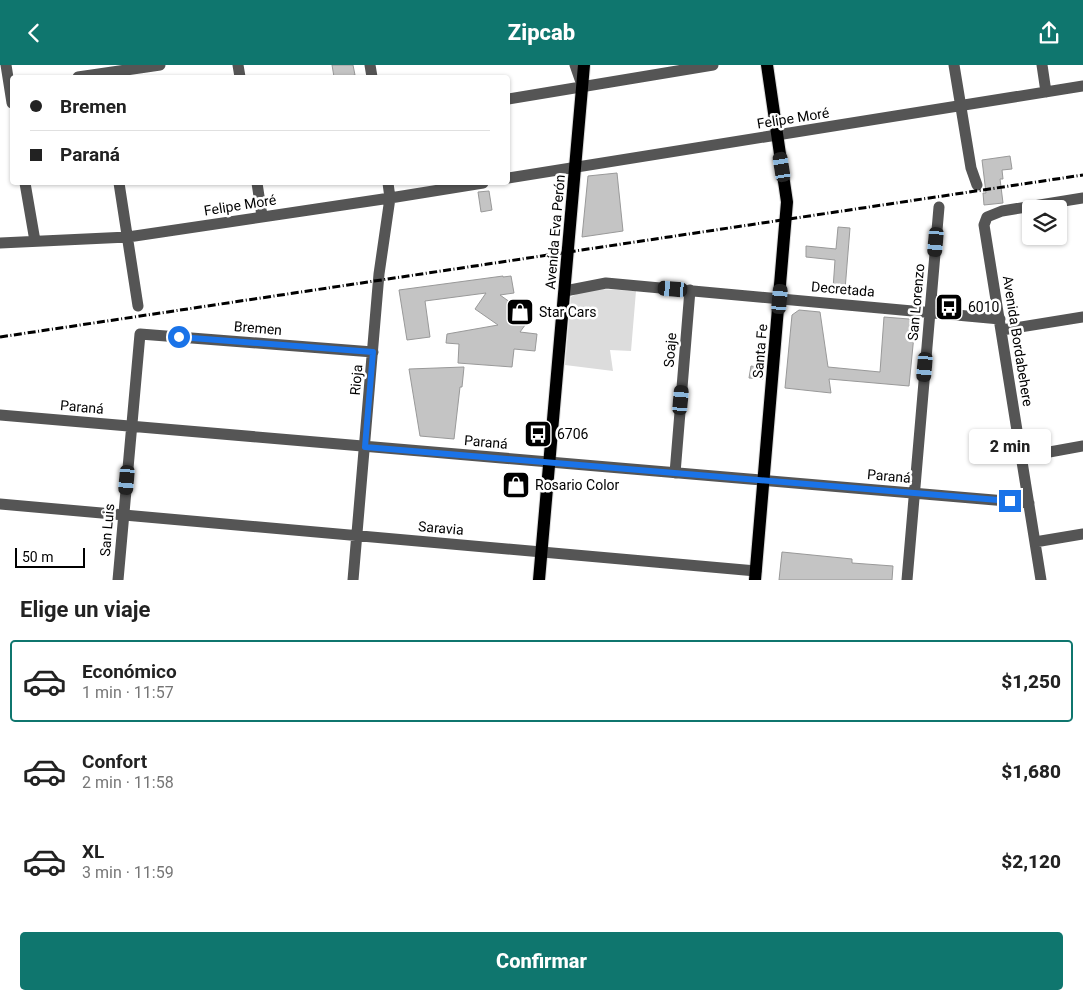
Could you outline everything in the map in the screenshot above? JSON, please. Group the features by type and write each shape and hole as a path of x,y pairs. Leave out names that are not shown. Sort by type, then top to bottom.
{"main road":[{"name":"Avenida Eva Perón","path":"539,580 584,65"},
{"name":"Santa Fe","path":"756,575 788,201 766,65"}],"street":[{"path":"6,65 8,89"},
{"path":"88,75 160,65"},
{"path":"575,65 582,87"},
{"path":"510,99 713,65"},
{"path":"954,65 971,168 977,185"},
{"path":"1042,65 1046,92"},
{"name":"Felipe Moré","path":"510,178 1083,86"},
{"path":"25,185 35,241"},
{"path":"119,185 138,306"},
{"path":"257,185 262,216"},
{"name":"Rioja","path":"353,580 379,274 390,198 388,185"},
{"name":"Felipe Moré","path":"0,243 128,237 471,185"},
{"name":"Avenida Bordabehere","path":"1041,580 984,225 987,217 1002,211 1083,198"},
{"name":"San Lorenzo","path":"907,580 939,207"},
{"name":"Decretada","path":"565,291 606,283 930,312 1001,324 1083,317"},
{"name":"Soaje","path":"675,473 690,290"},
{"name":"Bremen","path":"140,334 373,352"},
{"name":"San Luis","path":"118,580 140,334"},
{"name":"Paraná","path":"0,415 1029,503"},
{"path":"1022,457 1083,446"},
{"name":"Saravia","path":"0,504 541,552 756,575"},
{"path":"1035,542 1083,534"}],"shaded area":[{"path":"600,289 636,291 631,351 610,350 613,371 565,365 571,297 578,293"}],"building":[{"path":"332,65 353,65 355,75 334,75"},
{"path":"1010,156 1012,169 1002,170 1003,179 1000,179 1003,203 984,205 983,193 986,193 982,160"},
{"path":"617,173 623,231 582,237 588,176"},
{"path":"489,191 492,210 481,212 478,192"},
{"path":"838,227 850,228 845,290 833,289 835,260 806,257 806,246 836,249"},
{"path":"511,276 514,293 500,295 531,317 520,332 537,334 535,351 514,349 512,367 458,363 459,344 446,343 447,334 498,325 475,309 486,293 425,301 430,337 407,340 399,290"},
{"path":"799,310 820,312 828,367 880,372 884,317 909,319 915,325 909,386 829,379 831,393 785,388 792,315"},
{"path":"751,366 764,368 763,379 749,378"},
{"path":"464,367 454,439 420,436 409,369"},
{"path":"782,552 852,559 852,563 893,566 892,580 779,580"}],"railway":[{"path":"0,337 1083,175"}],"place":[{"name":"6010","path":"949,307"},
{"name":"Star Cars","path":"520,312"},
{"name":"6706","path":"538,434"},
{"name":"Rosario Color","path":"516,485"}],"route":[{"path":"179,337 373,352 365,447 1010,501"}]}
